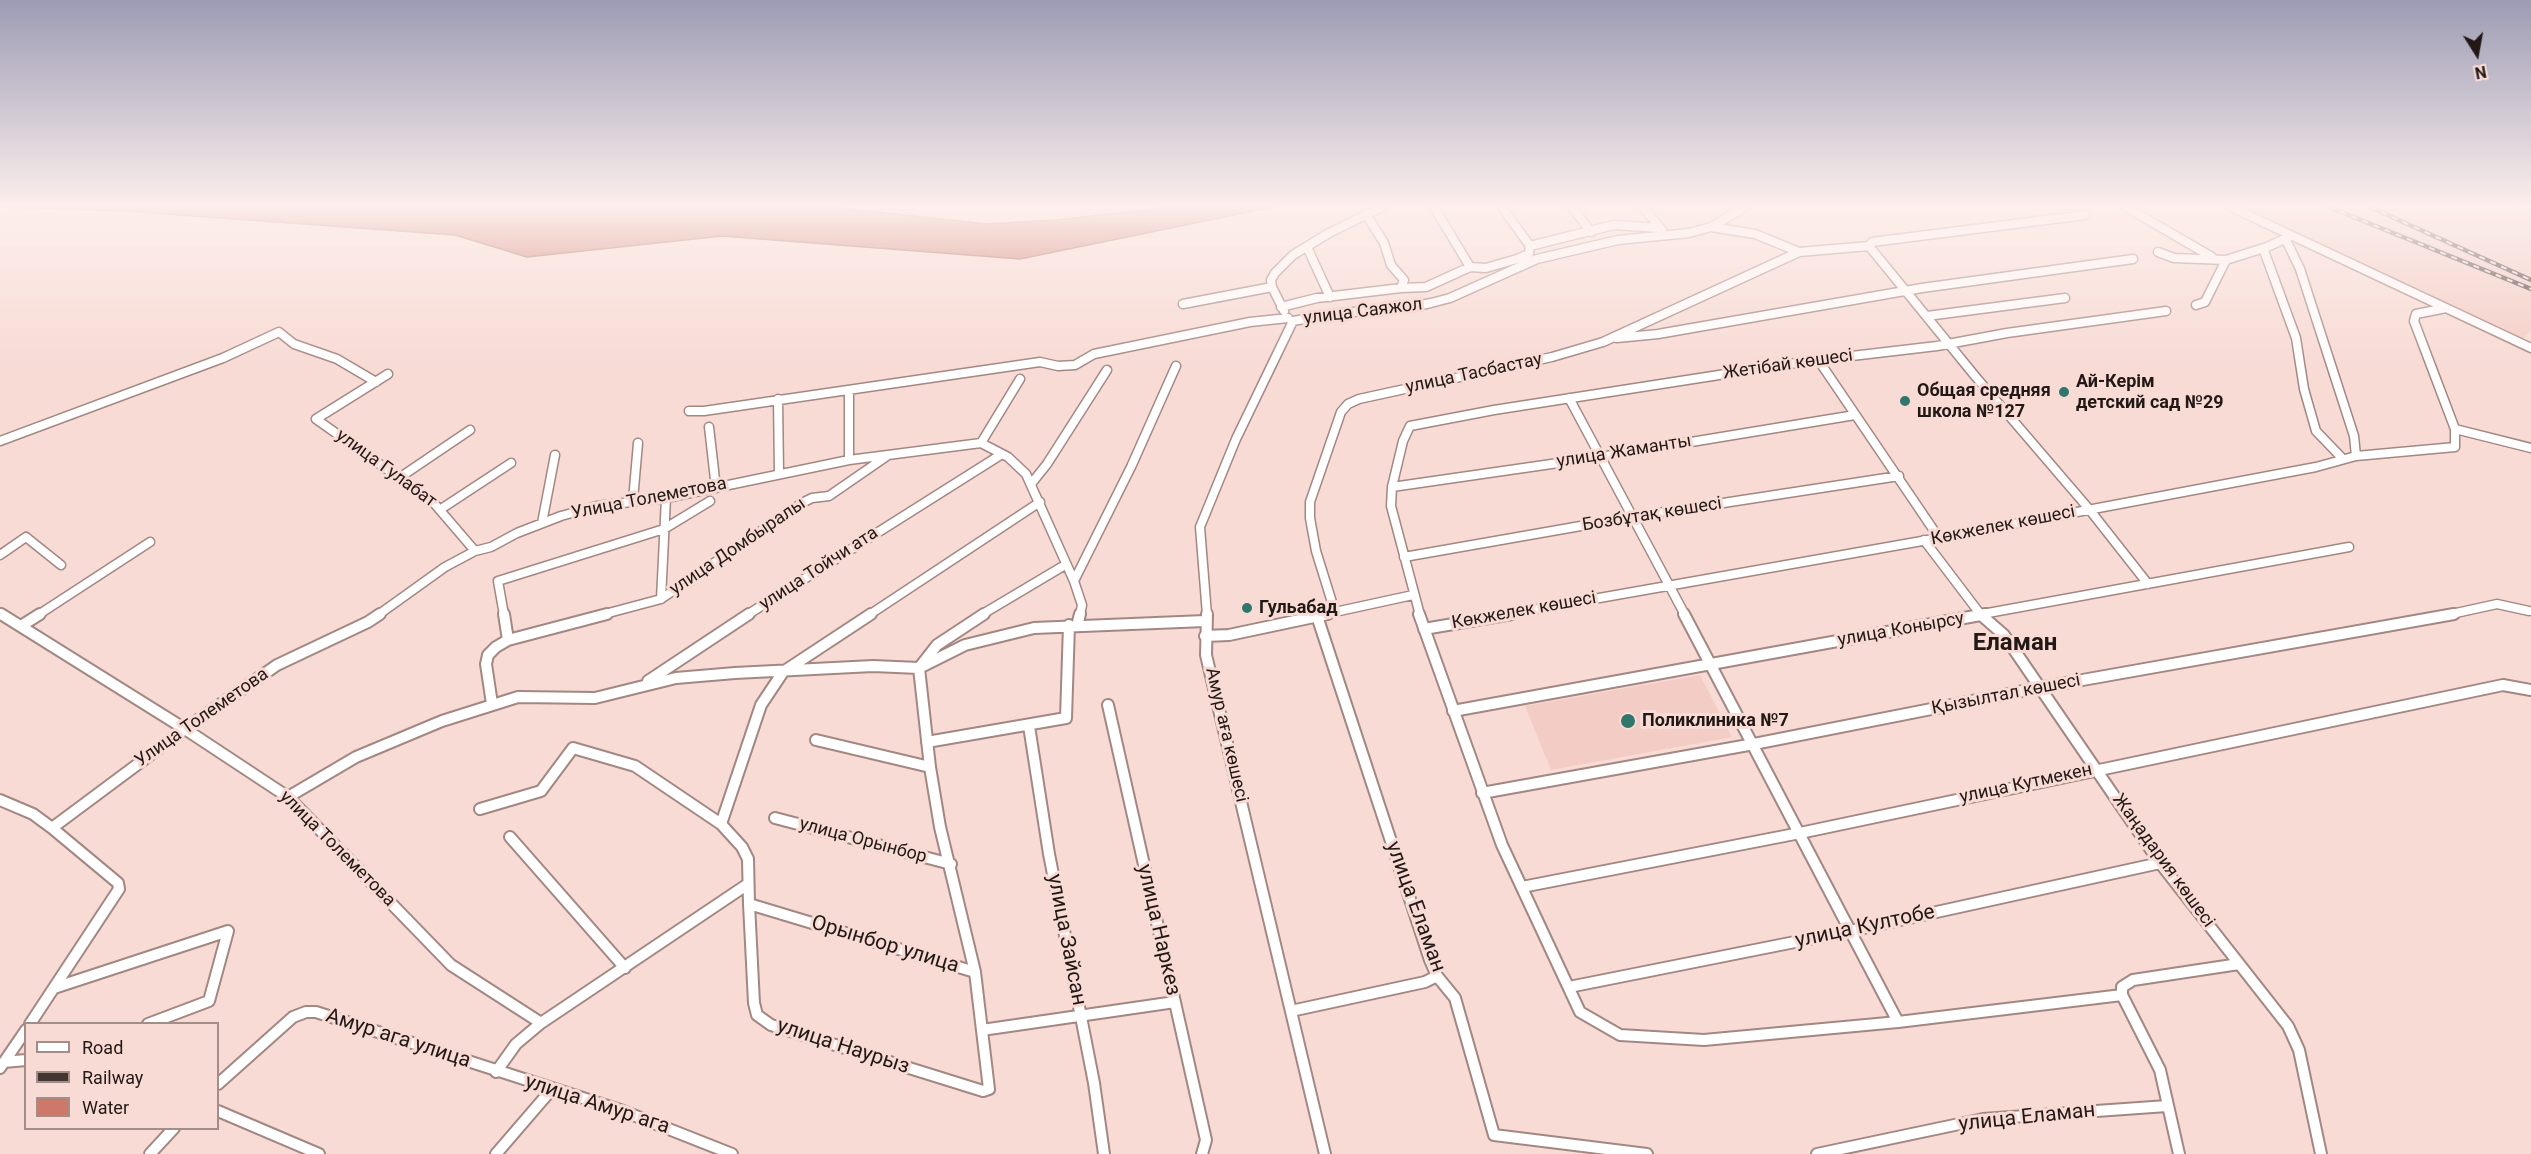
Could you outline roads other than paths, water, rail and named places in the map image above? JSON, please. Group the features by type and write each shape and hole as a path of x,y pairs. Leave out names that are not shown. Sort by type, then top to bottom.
{"street":[{"path":"1287,261 1271,280 1281,307 1290,322"},
{"path":"1313,261 1330,297"},
{"path":"1390,261 1404,280 1401,288"},
{"path":"1466,261 1470,267"},
{"path":"1281,307 1330,297 1426,287 1470,267 1486,268 1510,261"},
{"name":"улица Саяжол","path":"689,411 704,411 1040,362 1058,366 1075,365 1094,354 1256,321 1290,322 1339,312 1407,308 1450,298 1535,261"},
{"name":"улица Тасбастау","path":"1335,612 1316,551 1310,518 1310,502 1341,412 1348,404 1359,399 1552,357 1610,339 1779,261"},
{"path":"1881,261 1975,376 2090,509 2148,584"},
{"path":"1610,339 1658,334 1907,292 2120,261"},
{"path":"2196,305 2205,302 2226,261"},
{"path":"2268,261 2296,338 2304,389 2316,431 2343,459"},
{"path":"2297,261 2354,436 2356,456"},
{"path":"2341,261 2531,348"},
{"path":"1183,303 1272,287"},
{"path":"1927,315 2015,306 2065,298"},
{"path":"2446,308 2416,314 2414,321 2455,429 2531,448"},
{"name":"Жетібай көшесі","path":"1392,487 1403,441 1410,426 1809,360 1819,361 2166,311"},
{"name":"Амур аға көшесі","path":"1290,322 1236,439 1200,527 1207,605 1206,655 1325,1154"},
{"path":"0,441 223,358 279,332 294,344 337,359 376,382 387,374"},
{"path":"1819,361 1939,538"},
{"path":"1074,581 1131,467 1176,366"},
{"path":"1031,484 1047,464 1107,370"},
{"path":"927,742 1063,720 1067,716 1073,625 1082,605 1074,581 1026,474 1002,454 981,443 1020,379"},
{"name":"улица Гулабат","path":"376,382 316,419 441,509 475,551"},
{"path":"849,395 849,460"},
{"path":"1569,398 1754,744 1898,1022"},
{"path":"778,399 779,473"},
{"name":"улица Жаманты","path":"1392,487 1600,457 1856,415"},
{"path":"709,427 716,488"},
{"name":"Көкжелек көшесі","path":"1424,629 1939,538 2316,467 2356,456 2455,447 2455,429"},
{"path":"399,478 470,430"},
{"path":"633,500 638,443"},
{"name":"Улица Толеметова","path":"52,828 185,729 277,665 368,622 445,567 517,533 597,506 633,500 666,498 849,460 981,443"},
{"name":"улица Тойчи ата","path":"639,687 783,591 1002,454"},
{"path":"542,523 555,455"},
{"name":"улица Домбыралы","path":"492,704 486,664 488,655 508,640 661,599 802,503 812,498 829,496 889,455"},
{"path":"441,509 512,463"},
{"name":"Бозбұтақ көшесі","path":"1404,557 1632,517 1899,476"},
{"path":"1392,487 1391,506 1414,590 1413,595 1482,793 1502,845 1580,1012 1620,1035 1704,1040 1898,1022 2122,995"},
{"path":"661,599 666,498"},
{"path":"508,640 498,581 664,529 710,501"},
{"path":"721,824 761,705 783,672 1040,502"},
{"path":"0,555 26,537 61,565"},
{"name":"Жаңадария көшесі","path":"1924,540 1981,615 2004,635 2160,863 2288,1026 2297,1042 2321,1154"},
{"path":"21,626 150,542"},
{"name":"улица Конырсу","path":"1453,711 2349,547"},
{"path":"919,668 937,645 975,618 1065,565"},
{"path":"1205,636 1229,635 1413,595"},
{"name":"Қызылтал көшесі","path":"1482,793 1754,744 2039,688 2424,620 2498,604 2529,610"},
{"name":"улица Толеметова","path":"0,613 185,729 288,797 451,965 541,1023"},
{"name":"улица Еламан","path":"1317,616 1410,901 1437,976 1455,998 1494,1135 1647,1154"},
{"path":"288,797 356,757 492,704 529,696 595,698 676,678 735,673 873,666 919,668 966,645 1034,628 1205,621"},
{"name":"улица Орынбор","path":"919,668 930,767 940,827 951,864 975,972"},
{"name":"улица Кутмекен","path":"1521,887 1800,833 2503,685 2531,690"},
{"name":"улица Наркез","path":"1108,705 1206,1140 1202,1154"},
{"name":"улица Зайсан","path":"1029,726 1049,854 1081,1017 1104,1154"},
{"path":"816,740 930,767"},
{"name":"улица Наурыз","path":"480,809 541,791 570,750 576,748 635,766 721,824 742,847 748,859 754,1003 757,1015 771,1025 983,1091 988,1090"},
{"path":"0,800 33,814 52,828 118,883 120,889 31,1022"},
{"name":"улица Орынбор","path":"775,818 951,864"},
{"path":"510,837 625,968"},
{"name":"улица Култобе","path":"1569,987 1850,931 2160,863"},
{"path":"496,1072 516,1044 541,1023 748,884"},
{"name":"Орынбор улица","path":"749,904 975,972 990,1086 988,1090"},
{"path":"54,988 228,931 209,1001 151,1022"},
{"path":"2179,1154 2160,1070 2122,995 2122,987 2133,980 2239,964"},
{"path":"1291,1011 1425,982 1437,976"},
{"path":"982,1030 1175,1002"},
{"name":"Амур ага улица","path":"219,1083 293,1017 306,1012 316,1012 496,1072"},
{"path":"2,1065 24,1033"},
{"path":"2,1065 24,1060"},
{"name":"улица Амур ага","path":"496,1072 623,1112 732,1154"},
{"path":"496,1154 552,1089"},
{"name":"улица Еламан","path":"1817,1154 1983,1119 2167,1106"},
{"path":"219,1111 319,1154"},
{"path":"150,1154 172,1130"}],"railway":[{"path":"2462,261 2531,289"},
{"path":"2489,261 2531,280"}],"place":[{"name":"Ай-Керім детский сад №29","path":"2064,392"},
{"name":"Общая средняя школа №127","path":"1905,401"},
{"name":"Гульабад","path":"1247,608"},
{"name":"Поликлиника №7","path":"1628,721"}],"district":[{"name":"Еламан","path":"2015,644"}]}
